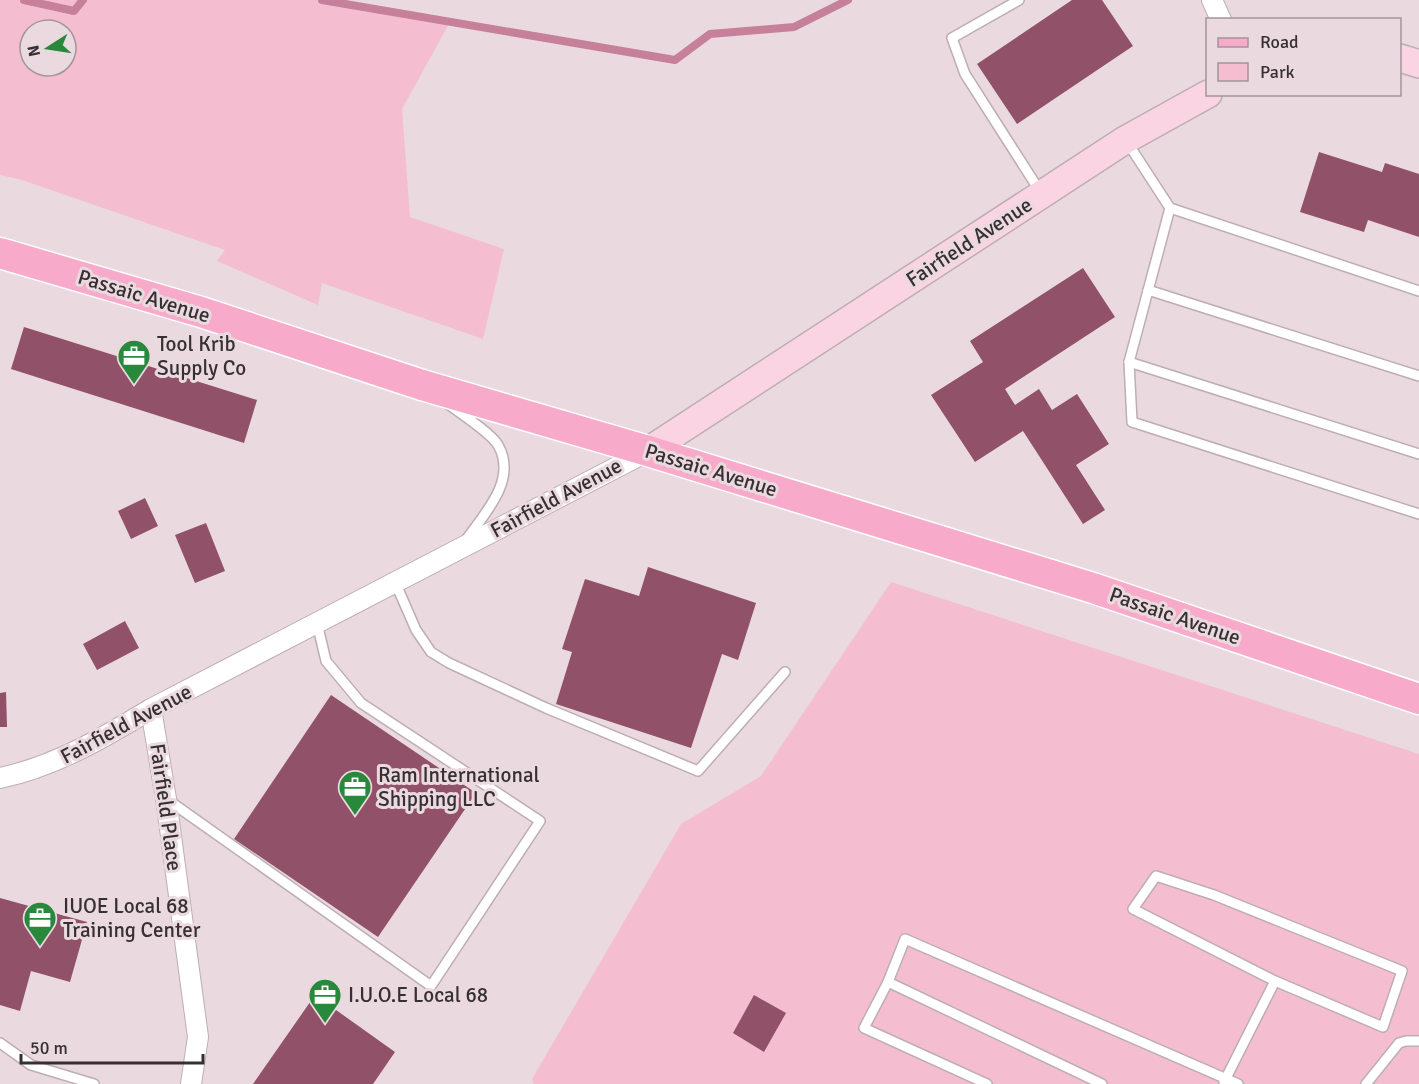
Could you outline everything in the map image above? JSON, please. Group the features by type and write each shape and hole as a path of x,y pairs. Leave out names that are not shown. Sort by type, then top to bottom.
{"main road":[{"name":"Passaic Avenue","path":"0,253 201,312 422,385 648,451 1093,588 1419,699"}],"street":[{"path":"1212,0 1220,18"},
{"path":"1401,58 1419,64"},
{"name":"Fairfield Avenue","path":"0,778 51,764 82,750 152,709 648,451 1125,140 1206,95"},
{"name":"Fairfield Place","path":"152,709 198,1037 191,1084"}],"lane":[{"path":"1018,0 952,38 965,74 1042,194"},
{"path":"1125,140 1170,208 1419,291"},
{"path":"1170,208 1130,362 1132,422 1419,514"},
{"path":"1148,290 1419,376"},
{"path":"1130,362 1419,454"},
{"path":"422,385 473,422 498,444 502,456 502,480 499,493 461,548"},
{"path":"395,582 416,630 431,652 449,663 546,708 698,771 785,672"},
{"path":"166,799 431,986 540,821 361,703 326,661 317,623"},
{"path":"1156,876 1214,895 1402,971 1383,1027 1275,981 1133,909 1156,876"},
{"path":"987,1084 864,1028 888,982 905,939 1224,1081 1238,1084"},
{"path":"1224,1081 1275,981"},
{"path":"888,982 1102,1084"},
{"path":"1366,1084 1399,1043 1419,1041"},
{"path":"1,1047 31,1065 94,1084"}],"green space":[{"path":"0,0 327,0 450,22 402,109 410,217 504,249 483,339 322,283 318,305 217,261 225,250 22,180 0,175"},
{"path":"891,582 1419,754 1419,1084 534,1084 532,1079 681,824 761,776"}],"building":[{"path":"1072,0 1102,0 1133,46 1017,124 977,64"},
{"path":"1319,152 1382,172 1385,163 1419,174 1419,237 1368,220 1364,232 1300,212"},
{"path":"1083,268 1115,317 1005,389 1015,405 1039,389 1052,410 1077,394 1109,444 1076,465 1105,510 1083,524 1023,431 975,462 931,395 983,362 970,341"},
{"name":"Tool Krib Supply Co","path":"24,327 257,400 244,443 11,369"},
{"path":"145,498 158,526 131,539 118,511"},
{"path":"206,523 225,571 195,583 175,535"},
{"path":"648,567 756,603 738,660 722,654 691,748 556,704 572,652 562,649 585,579 639,596"},
{"path":"125,621 139,648 97,670 83,644"},
{"path":"6,692 7,727 0,727 0,693"},
{"name":"Ram International Shipping LLC","path":"331,695 476,793 378,937 234,839"},
{"name":"IUOE Local 68 Training Center","path":"0,898 87,922 70,982 31,971 20,1011 0,1005"},
{"name":"I.U.O.E Local 68","path":"315,995 395,1052 373,1084 253,1084"},
{"path":"754,995 786,1013 764,1052 733,1033"}],"waterway":[{"path":"24,0 74,11 83,0"},
{"path":"322,0 675,60 710,34 794,27 848,0"}],"place":[{"name":"Tool Krib Supply Co","path":"134,385"},
{"name":"Ram International Shipping LLC","path":"355,816"},
{"name":"IUOE Local 68 Training Center","path":"40,947"},
{"name":"I.U.O.E Local 68","path":"325,1024"}]}
